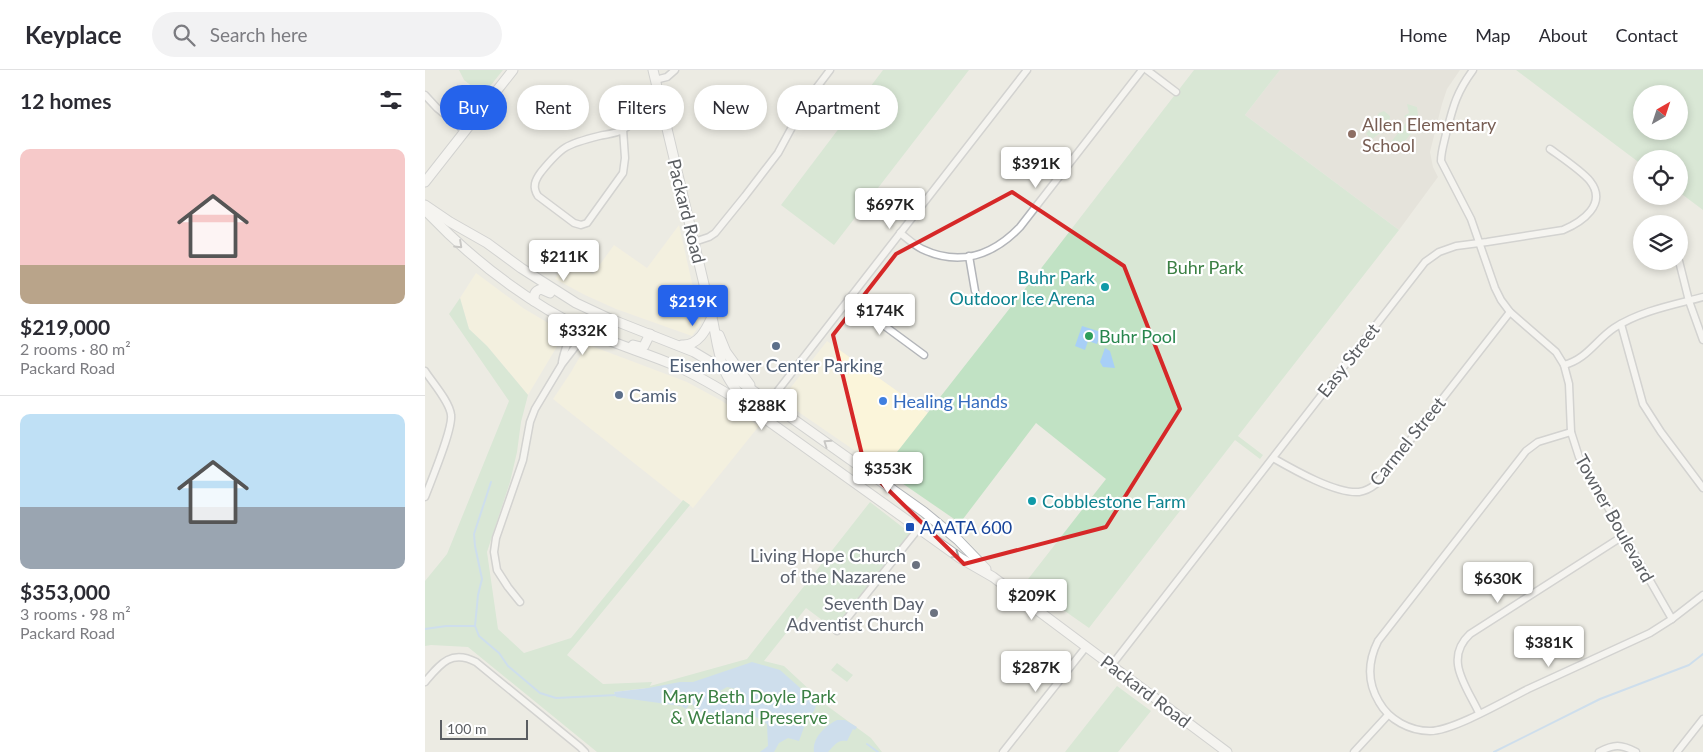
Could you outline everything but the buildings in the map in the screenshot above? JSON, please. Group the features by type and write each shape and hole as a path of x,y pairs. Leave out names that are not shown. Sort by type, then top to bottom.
{"main road":[{"path":"425,182 513,70"},
{"name":"Packard Road","path":"653,70 656,85"},
{"name":"Packard Road","path":"667,130 713,319 719,355 724,370 750,408 960,558 993,577 1227,752"},
{"path":"425,205 487,243 543,283 575,303"},
{"path":"425,210 461,247 485,267 533,301 591,333 703,379 750,408"},
{"path":"533,301 535,292 541,289 563,301 575,303"},
{"name":"Packard Road","path":"575,303 694,352 724,370 942,526 993,577"},
{"path":"677,345 689,346 696,342 713,319"},
{"path":"713,319 726,352 756,393"},
{"path":"613,342 623,342 641,347 647,344 651,334"},
{"path":"828,463 844,470 872,488 879,486 880,480"},
{"path":"883,502 903,511 941,537 944,535 942,526"}],"street":[{"path":"655,80 667,76 675,70"},
{"path":"694,242 715,233 745,196 778,153 805,103 830,70"},
{"path":"769,402 1027,70"},
{"path":"900,233 922,248 936,254 953,257 969,256 991,251 1002,244 1020,227 1142,70"},
{"path":"1147,70 1176,92"},
{"path":"1473,70 1454,102 1441,156 1444,166 1471,219 1495,288 1510,312 1551,348 1565,365 1582,357 1601,338 1621,324 1643,313 1703,297"},
{"path":"425,95 437,108 465,131"},
{"path":"623,129 625,158 623,173 587,223 581,225 574,223 538,196 534,185 537,177 557,152 571,144 623,129"},
{"name":"Easy Street","path":"1111,666 1425,262 1447,248 1563,230 1585,218 1591,212 1595,197 1589,179 1550,149"},
{"path":"969,256 975,291"},
{"path":"1681,270 1689,301 1703,340"},
{"path":"848,299 924,355"},
{"name":"Carmel Street","path":"1273,458 1295,470 1344,490 1362,492 1370,489 1376,484 1510,312"},
{"path":"562,364 573,324"},
{"path":"1621,324 1643,404 1661,432 1703,488"},
{"path":"520,602 497,570 494,552 496,538 523,460 529,422 562,364 582,338 591,333"},
{"name":"Towner Boulevard","path":"1565,365 1569,384 1571,432 1579,457 1672,619"},
{"path":"425,371 446,402 451,415 449,430 425,497"},
{"path":"1571,432 1538,442 1526,451 1378,641 1371,657 1370,678 1373,690 1388,715 1410,727 1430,731 1440,730 1650,633 1703,595"},
{"path":"837,631 919,528"},
{"path":"1479,713 1458,669 1457,654 1464,640 1470,634 1623,536"},
{"path":"1003,752 1086,647"},
{"path":"425,682 444,661 458,657 468,658 585,752"},
{"path":"1354,752 1388,715"},
{"path":"1677,752 1703,719"},
{"path":"1599,752 1612,746 1624,746 1636,752"}],"highlighted area":[{"path":"1012,192 1124,266 1180,409 1106,527 964,564 865,467 833,335 896,254"}],"shaded area":[{"name":"Allen Elementary School","path":"1280,70 1460,70 1447,89 1430,152 1433,167 1438,177 1399,230 1245,115"},
{"path":"679,225 701,323 692,336 616,309 555,279 569,258 593,274 614,245 647,268"},
{"path":"476,273 523,308 565,333 528,395 487,346 469,329 460,298"},
{"path":"827,341 928,413 883,470 781,400"},
{"path":"589,345 687,382 722,401 759,426 693,508 553,399 586,346"}],"green space":[{"path":"459,70 503,70 491,85 470,85 464,80"},
{"path":"883,70 969,70 834,245 781,205 838,130 898,130 898,85 872,85"},
{"name":"Buhr Park","path":"1194,70 1280,70 1245,115 1399,230 1238,436 1263,455 1260,459 1235,440 1089,628 1025,583 1106,479 1036,423 960,523 883,470"},
{"path":"1516,70 1703,70 1703,210 1688,199 1688,150 1633,150 1633,158"},
{"path":"1407,104 1417,107 1419,124 1395,153 1388,146 1408,120 1404,116 1409,113"},
{"path":"1384,111 1390,116 1390,120 1384,129 1372,139 1366,134 1376,121 1379,113"},
{"name":"Mary Beth Doyle Park & Wetland Preserve","path":"460,298 469,329 487,346 528,395 510,482 487,552 498,629 524,653 571,638 683,500 690,505 567,655 603,684 652,682 650,686 747,659 870,502 910,533 834,629 806,608 764,661 784,666 826,705 871,738 882,752 597,752 468,647 425,646 425,581 447,554 509,401 449,314","holes":["647,688 616,697 614,692"]},
{"path":"837,663 853,675 847,682 831,670"},
{"path":"1117,686 1151,711 1118,752 1065,752"}],"water":[{"name":"Buhr Pool","path":"1082,326 1101,332 1097,344 1088,341 1085,350 1075,346"},
{"path":"1105,348 1110,351 1115,368 1103,367 1100,362"},
{"path":"752,662 780,670 817,703 814,711 807,719 799,741 788,738 779,743 774,752 760,752 768,746 767,724 755,716 726,719 697,711 691,702 686,709 681,706 616,697 614,692 680,682 693,682","holes":["727,687 740,690 739,692 722,693 720,691"]},
{"path":"837,720 845,720 857,727 855,730 853,729 847,741 838,742 828,752 814,752 817,737"}],"waterway":[{"path":"491,482 474,534 482,579 478,595 475,626 479,636 499,653 508,666 540,693 556,698 617,695"},
{"path":"425,629 446,626 475,626"},
{"path":"1494,752 1600,699 1689,665 1703,654"},
{"path":"867,744 878,752"}],"place":[{"name":"Allen Elementary School","path":"1352,134"},
{"name":"Buhr Park Outdoor Ice Arena","path":"1105,287"},
{"name":"Buhr Pool","path":"1089,336"},
{"name":"Eisenhower Center Parking","path":"776,346"},
{"name":"Camis","path":"619,395"},
{"name":"Healing Hands","path":"883,401"},
{"name":"Cobblestone Farm","path":"1032,501"},
{"name":"AAATA 600","path":"910,527"},
{"name":"Living Hope Church of the Nazarene","path":"916,565"},
{"name":"Seventh Day Adventist Church","path":"934,613"}]}
